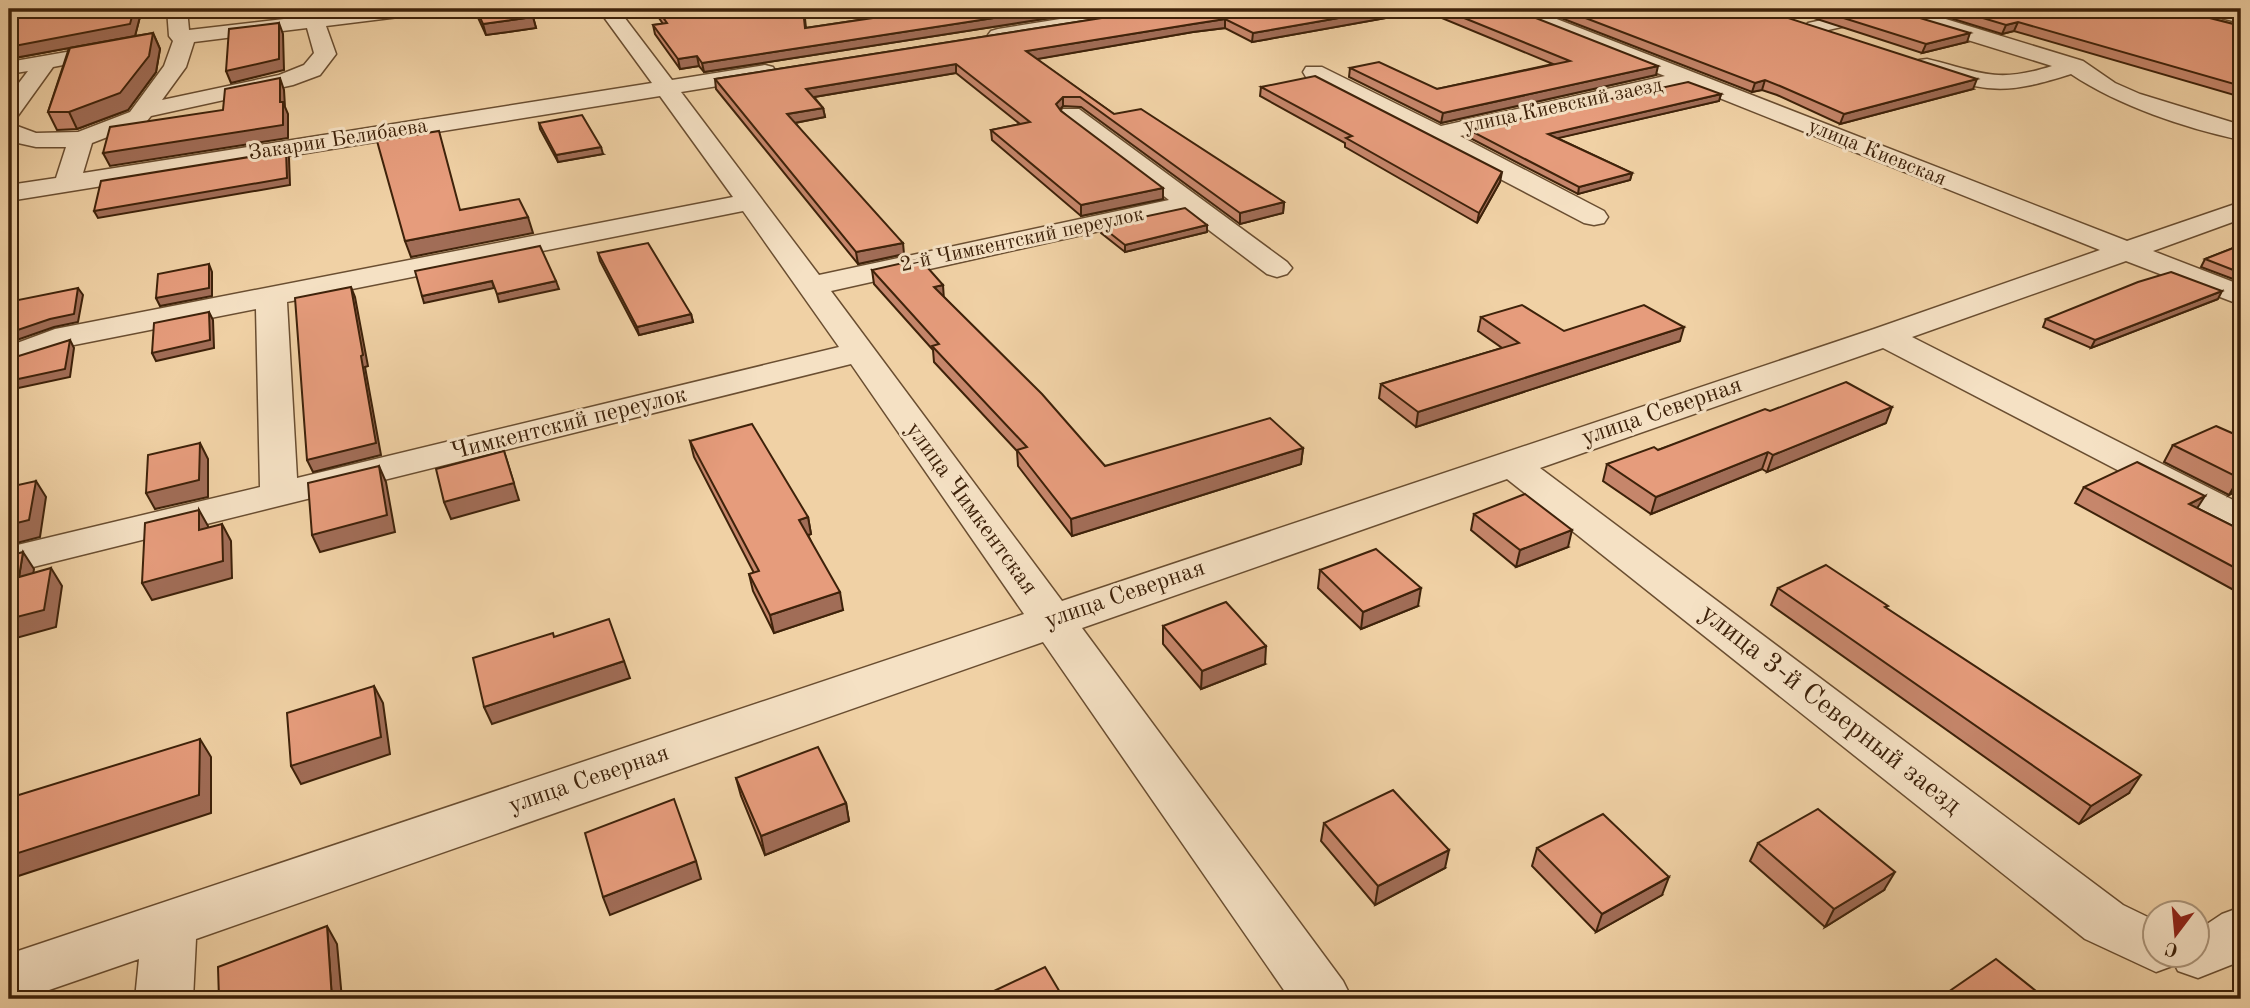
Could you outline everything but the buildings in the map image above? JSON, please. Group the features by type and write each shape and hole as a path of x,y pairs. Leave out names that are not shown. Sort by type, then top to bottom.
{"street":[{"path":"9,130 13,135 36,140 80,139 138,117 175,66 182,36 177,9"},
{"path":"9,68 44,64 182,36 415,9"},
{"path":"981,37 1158,9"},
{"name":"улица Киевская","path":"1514,9 2241,296"},
{"path":"1815,27 1895,9 2075,66 2107,88 2132,99 2241,133"},
{"path":"2208,9 2241,17"},
{"path":"610,11 635,10"},
{"name":"улица Чимкентская","path":"610,11 812,286 1322,999"},
{"path":"1792,20 1853,40"},
{"path":"142,111 285,80 312,70 325,54 315,21"},
{"path":"1903,57 1967,78 1998,83 2011,83 2075,66"},
{"path":"9,112 44,64"},
{"name":"Закарии Белибаева","path":"9,193 790,68"},
{"name":"улица Киевский заезд","path":"1314,72 1594,217"},
{"name":"улица Киевский заезд","path":"1438,134 1688,78"},
{"path":"1071,114 1277,268"},
{"path":"67,184 80,139"},
{"path":"9,357 55,339 750,202"},
{"name":"2-й Чимкентский переулок","path":"812,286 1190,203"},
{"name":"улица Северная","path":"9,979 1885,336 2241,210"},
{"path":"271,298 279,496"},
{"path":"1885,336 2241,519"},
{"name":"Чимкентский переулок","path":"9,560 859,352"},
{"name":"улица 3-й Северный заезд","path":"1510,463 2104,922 2142,941"},
{"path":"164,999 170,924"},
{"path":"2212,949 2241,931"}]}
